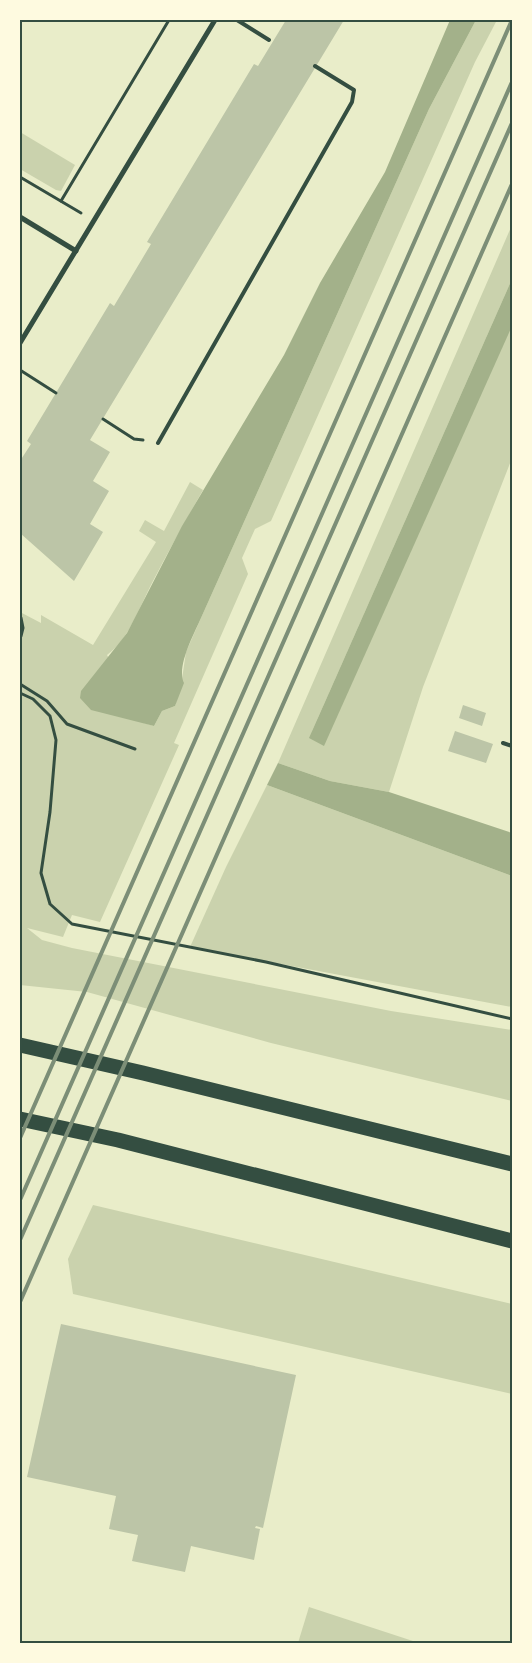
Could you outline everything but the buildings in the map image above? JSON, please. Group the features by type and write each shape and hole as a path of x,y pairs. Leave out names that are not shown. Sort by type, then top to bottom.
{"highway":[{"path":"20,1045 144,1073 512,1164"},
{"path":"20,1119 127,1143 512,1241"}],"street":[{"path":"20,343 216,20"},
{"path":"20,217 76,251"},
{"path":"20,618 22,628 20,636"}],"lane":[{"path":"237,20 269,40"},
{"path":"158,443 352,102 354,90 315,66"},
{"path":"503,743 512,746"}],"path":[{"path":"61,202 169,20"},
{"path":"20,177 94,221"},
{"path":"20,370 56,393"},
{"path":"103,419 134,439 158,443"},
{"path":"20,684 47,701 67,724 135,749"},
{"path":"20,693 33,698 50,716 56,740 52,794 41,873 50,904 72,924 266,962 512,1019"}],"shaded area":[{"path":"450,20 476,20 429,109 190,641 182,668 184,683 175,706 162,711 154,726 91,710 80,698 81,691 127,633 182,526 284,355 320,283 385,172"},
{"path":"476,20 497,20 475,62 271,521 255,529 242,558 248,574 174,743 179,745 100,922 72,915 63,937 27,928 42,940 72,948 391,1011 512,1030 512,1101 271,1043 87,992 20,985 20,612 41,623 41,615 93,645 156,542 139,531 145,520 164,531 190,482 203,490 159,569 134,621 122,640 107,655 144,723 154,726 162,711 175,706 186,652 429,109"},
{"path":"20,132 75,165 61,191 20,169"},
{"path":"512,225 512,279 309,738 512,297 512,458 423,687 389,792 330,781 278,763"},
{"path":"512,279 512,326 324,746 309,738"},
{"path":"278,763 330,781 389,792 512,833 512,876 267,785"},
{"path":"267,785 512,876 512,1007 190,947 226,867"},
{"path":"93,1205 512,1304 512,1394 73,1294 68,1259"},
{"path":"309,1607 419,1643 298,1643"}],"railway":[{"path":"20,1138 512,20"},
{"path":"20,1200 512,82"},
{"path":"20,1240 512,123"},
{"path":"20,1302 512,184"}]}
